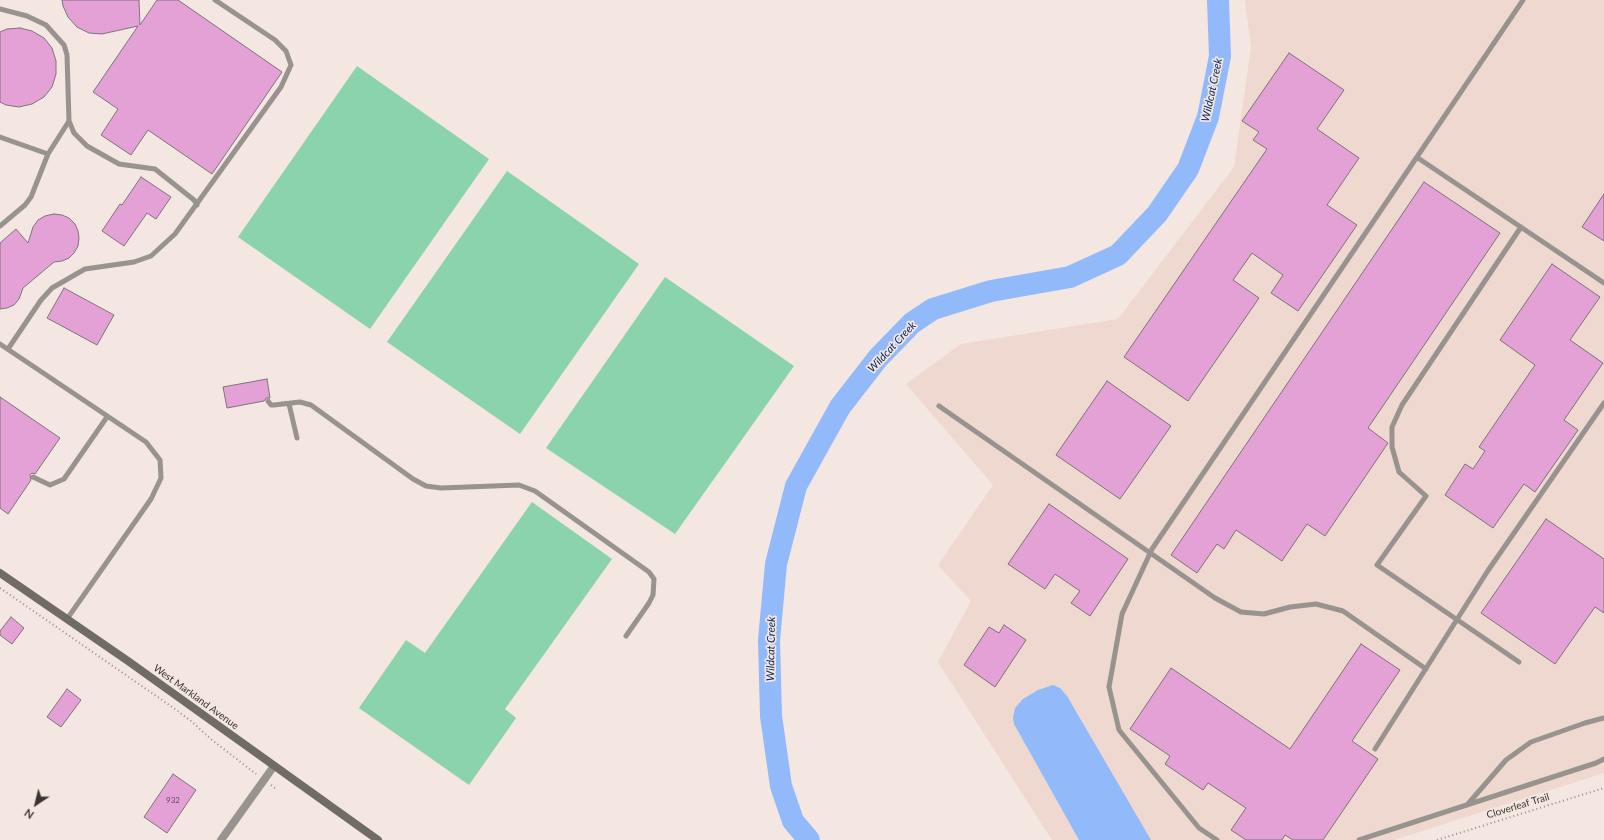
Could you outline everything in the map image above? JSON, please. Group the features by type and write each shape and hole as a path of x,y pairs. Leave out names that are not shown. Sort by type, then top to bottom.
{"main road":[{"name":"West Markland Avenue","path":"0,573 378,840"}],"street":[{"path":"221,840 274,766"}],"lane":[{"path":"8,349 41,300 52,288 85,269 134,262 151,256 175,234 281,87 291,64 286,51 275,40 215,0"},
{"path":"1217,840 1199,828 1119,730 1109,687 1122,614 1150,553 1418,158 1523,0"},
{"path":"0,9 27,16 46,25 64,45 67,55 69,121 74,133 87,146 118,164 155,169 194,200 197,205"},
{"path":"0,226 25,205 31,197 48,154 69,121"},
{"path":"0,137 48,154"},
{"path":"1418,158 1604,283"},
{"path":"1519,662 1377,565 1426,496 1399,472 1392,447 1392,427 1402,404 1521,227"},
{"path":"0,344 146,442 160,460 161,478 151,499 67,619"},
{"path":"268,401 274,406 305,403 317,408 413,479 426,486 441,488 519,485 535,491 649,572 654,579 652,595 649,603 626,636"},
{"path":"1375,749 1487,572 1604,403"},
{"path":"289,404 297,438"},
{"path":"939,406 1215,598 1241,612 1264,614 1290,607 1316,604 1343,611 1426,669"},
{"path":"33,477 50,485 64,479 107,417"},
{"path":"1467,805 1506,760 1531,742 1604,718"},
{"path":"1359,840 1596,763 1604,759"}],"path":[{"path":"0,588 175,709 251,770"},
{"name":"Cloverleaf Trail","path":"1437,840 1604,788"}],"shaded area":[{"path":"1245,0 1604,0 1604,773 1394,840 1052,840 938,662 971,601 938,565 993,485 906,384 961,344 1118,319 1234,167 1251,47"}],"green space":[{"path":"357,66 489,159 370,329 238,237"},
{"path":"507,171 639,264 520,434 387,342"},
{"path":"665,277 794,366 675,534 546,448"},
{"path":"532,502 612,559 505,709 516,718 469,785 359,708 406,640 425,653"}],"water":[{"path":"1053,685 1060,688 1067,696 1151,840 1079,840 1014,724 1013,718 1015,708 1023,699 1038,690"}],"building":[{"path":"62,0 139,0 140,25 157,0 178,0 282,72 212,174 148,130 131,155 101,135 118,109 93,92 138,26 102,34 89,33 77,27 68,17"},
{"path":"20,28 32,31 44,38 52,48 56,61 56,74 52,87 44,97 32,104 19,107 6,105 0,102 0,32 7,29"},
{"path":"1289,53 1344,90 1317,129 1359,158 1327,205 1357,225 1298,311 1271,293 1283,275 1252,253 1233,280 1259,298 1188,401 1124,357 1267,149 1253,140 1259,132 1242,121"},
{"path":"141,177 171,197 156,219 147,213 124,246 102,231 120,204 122,205"},
{"path":"1424,182 1500,233 1368,428 1388,443 1325,536 1307,524 1282,561 1236,530 1224,549 1217,544 1197,573 1171,555"},
{"path":"1604,194 1604,241 1582,227"},
{"path":"54,214 69,218 75,224 79,238 78,246 69,258 54,262 23,288 19,299 14,305 0,309 0,243 16,229 28,243 33,227 38,220 45,216"},
{"path":"1552,264 1600,297 1570,340 1603,363 1564,420 1578,430 1535,492 1524,484 1493,528 1445,495 1465,464 1473,469 1485,451 1479,447 1535,365 1500,340"},
{"path":"64,288 114,315 97,345 47,318"},
{"path":"267,379 270,398 266,398 264,401 227,408 223,387"},
{"path":"1107,381 1171,426 1120,499 1056,455"},
{"path":"0,397 60,438 35,474 32,473 30,475 31,480 8,514 0,508"},
{"path":"1049,504 1128,559 1090,616 1071,603 1080,591 1055,574 1045,589 1008,564"},
{"path":"1546,519 1604,559 1604,613 1595,607 1555,664 1481,613"},
{"path":"11,617 24,628 12,644 0,635 0,631"},
{"path":"1004,625 1026,640 995,687 964,665 989,627 999,633"},
{"path":"1361,644 1400,670 1352,741 1378,759 1323,840 1293,840 1285,835 1282,840 1246,840 1231,830 1246,808 1208,783 1203,790 1165,764 1170,756 1130,729 1171,668 1290,749"},
{"path":"67,689 81,700 61,727 47,717"},
{"path":"173,774 196,790 167,833 144,817"}],"waterway":[{"name":"Wildcat Creek","path":"809,840 793,821 781,786 771,716 769,640 776,564 796,486 840,407 878,358 912,323 933,309 991,291 1070,277 1118,255 1157,214 1188,169 1208,117 1220,56 1218,0"}]}
